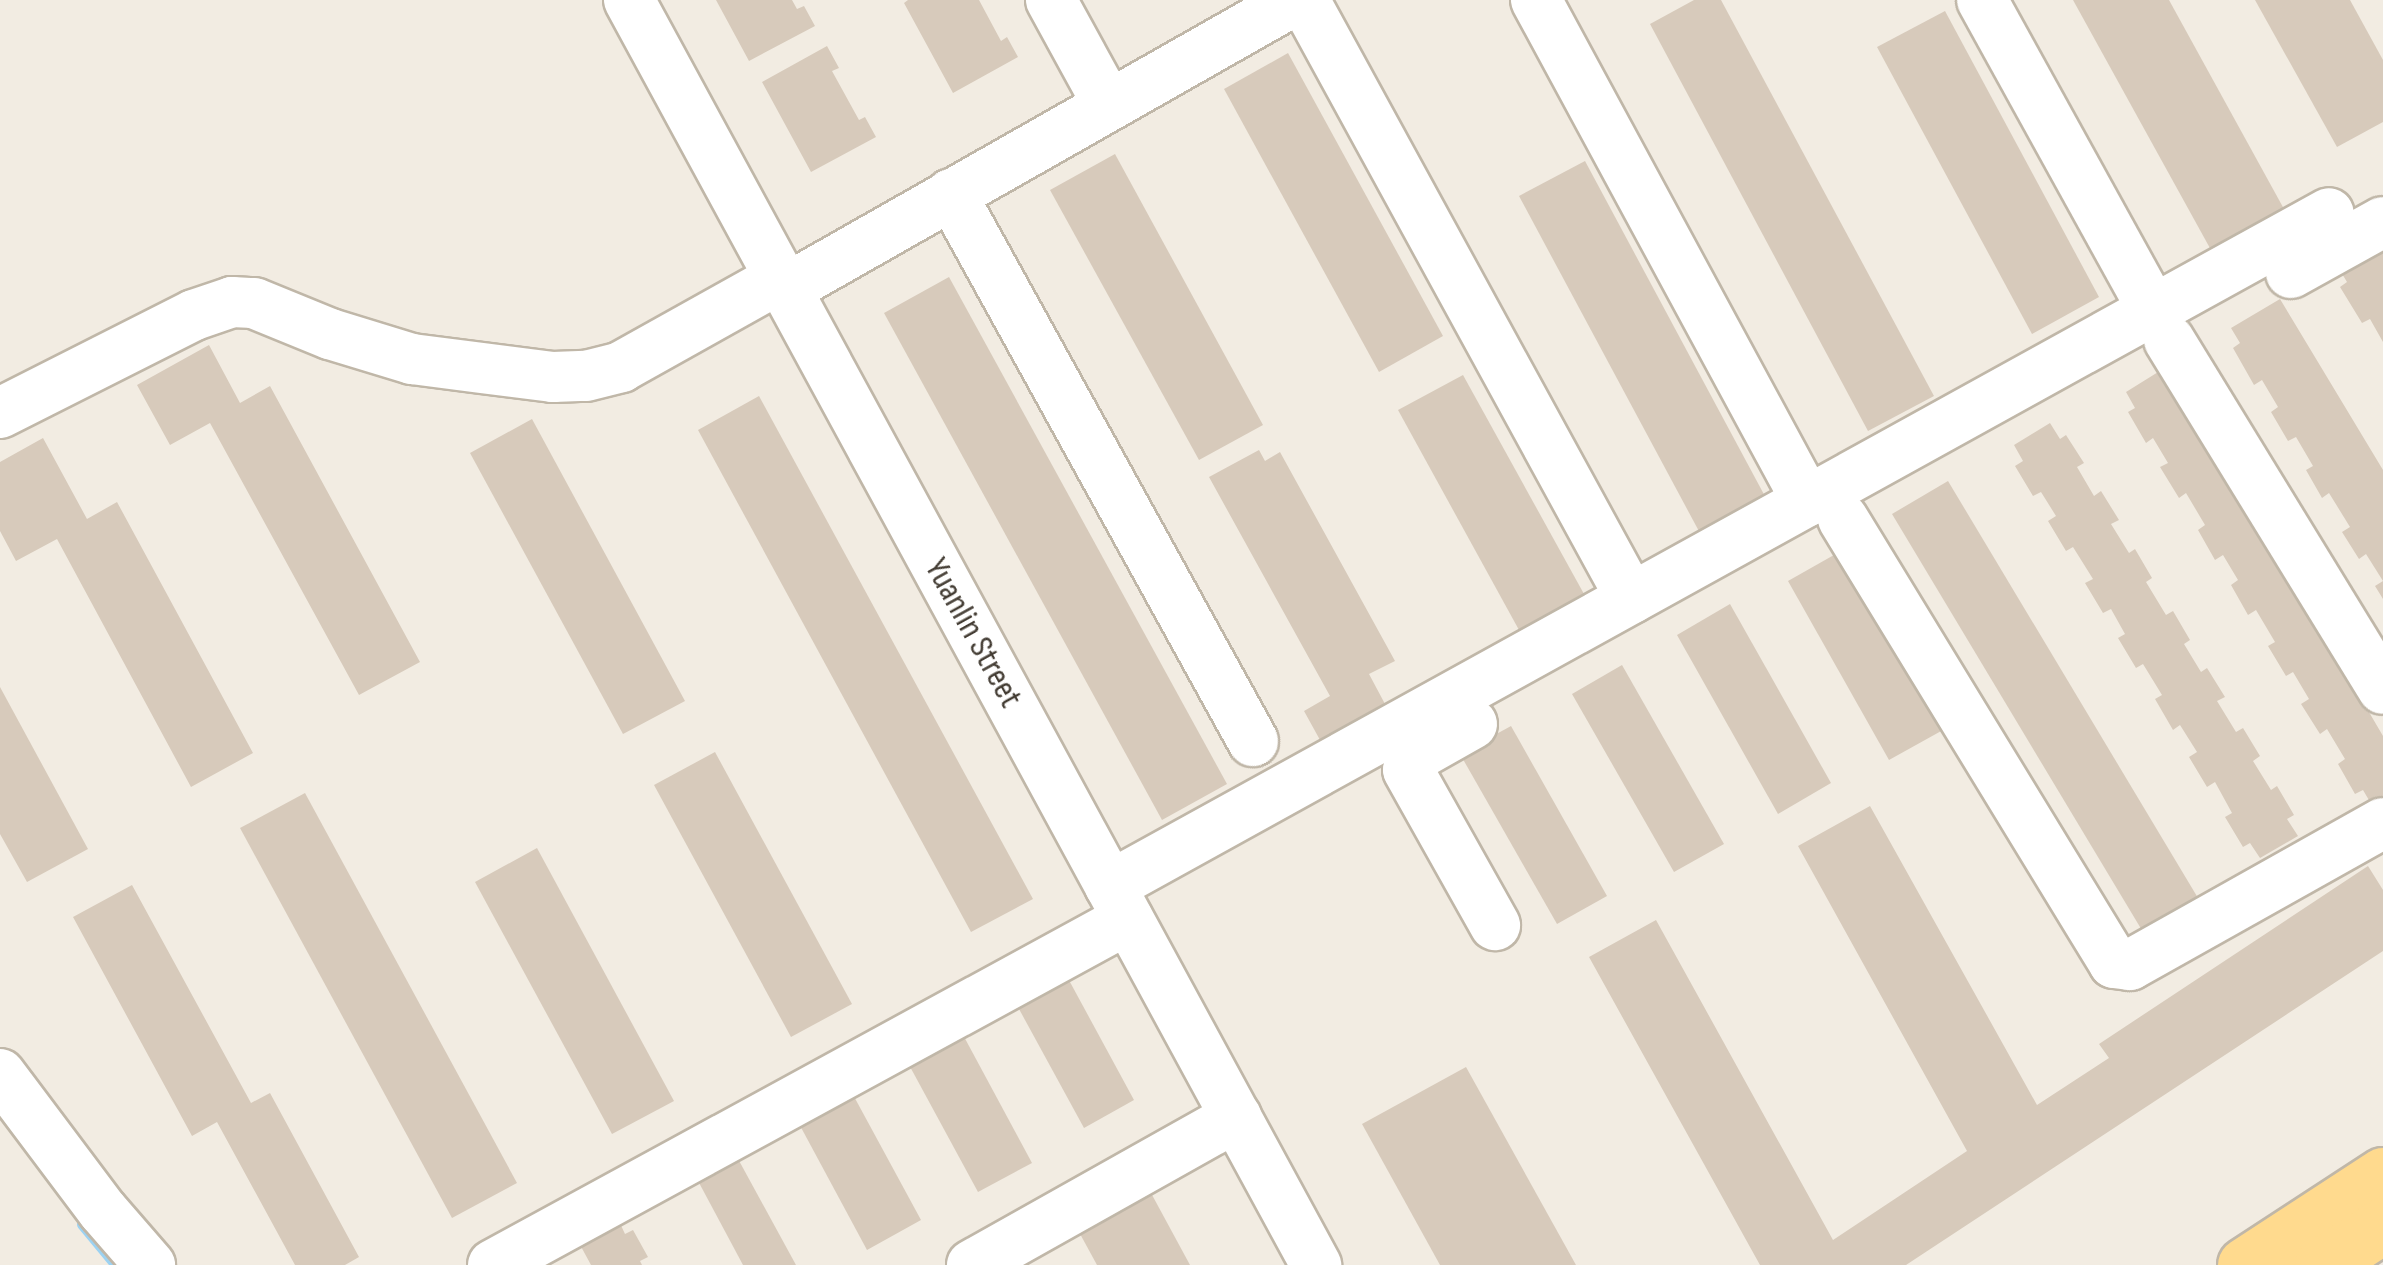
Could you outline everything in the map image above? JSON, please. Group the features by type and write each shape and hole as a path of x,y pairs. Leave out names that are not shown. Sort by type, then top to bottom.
{"main road":[{"path":"2245,1265 2383,1175"},
{"path":"2322,1265 2383,1225"}],"street":[{"name":"Yuanlin Street","path":"629,0 1316,1265"},
{"path":"1051,0 1108,104"},
{"path":"0,413 194,315 232,302 254,303 330,334 412,358 570,376 621,367 951,194 1295,0"},
{"path":"1304,0 1631,598"},
{"path":"1982,0 2161,325 2383,689"},
{"path":"1555,6 1825,510 2114,963 2130,965 2383,823"},
{"path":"951,194 1252,741"},
{"path":"2161,325 2329,212"},
{"path":"1496,926 1408,770 1417,755 1825,510 2161,325 2383,222"},
{"path":"493,1265 1119,902 1631,598 1825,510"},
{"path":"0,1074 103,1212 150,1265"},
{"path":"972,1265 1236,1117"}],"building":[{"path":"716,0 792,0 797,9 804,6 815,26 749,61"},
{"path":"979,0 1001,41 1007,37 1018,57 953,93 904,3"},
{"path":"1694,0 1721,0 1934,396 1868,431 1650,24"},
{"path":"2073,0 2169,0 2284,209 2211,250"},
{"path":"2255,0 2350,0 2383,60 2383,122 2337,147"},
{"path":"1945,11 2099,297 2032,334 1877,47"},
{"path":"827,46 839,68 832,71 859,120 865,117 876,137 811,172 762,82"},
{"path":"1288,53 1443,336 1379,372 1224,89"},
{"path":"1115,154 1263,425 1199,460 1050,190"},
{"path":"1585,161 1767,500 1701,535 1519,196"},
{"path":"2383,240 2383,342 2370,319 2362,323 2340,287 2347,282 2338,267"},
{"path":"949,277 1227,784 1162,820 884,313"},
{"path":"2280,299 2383,470 2383,581 2366,554 2359,559 2342,532 2350,527 2329,493 2322,498 2306,470 2313,466 2296,437 2288,441 2271,412 2278,407 2262,380 2254,385 2233,348 2240,343 2231,328"},
{"path":"209,345 240,403 270,386 420,662 359,695 210,423 170,445 137,385"},
{"path":"2163,369 2372,703 2366,707 2383,736 2383,801 2373,807 2363,790 2355,794 2338,764 2345,759 2327,729 2320,734 2301,704 2309,699 2293,672 2286,676 2268,646 2275,642 2256,610 2248,615 2231,585 2238,580 2223,555 2215,560 2198,530 2205,525 2186,493 2179,498 2160,467 2168,463 2153,438 2146,443 2128,412 2135,408 2126,392"},
{"path":"1463,375 1584,594 1519,630 1398,410"},
{"path":"759,396 1033,899 971,932 698,430"},
{"path":"532,419 685,701 623,734 470,453"},
{"path":"2050,423 2060,439 2066,435 2084,463 2077,467 2094,496 2101,491 2119,520 2111,524 2129,553 2135,549 2152,578 2146,582 2166,615 2173,611 2190,640 2184,644 2201,672 2207,668 2225,697 2217,701 2236,732 2243,728 2260,756 2253,761 2271,790 2277,786 2294,815 2287,819 2298,836 2260,858 2250,843 2243,847 2225,817 2232,813 2215,782 2207,787 2189,757 2197,752 2180,725 2173,730 2155,699 2162,695 2143,664 2136,668 2118,638 2125,634 2111,609 2103,613 2085,583 2093,579 2073,547 2066,551 2048,521 2056,516 2041,492 2033,496 2015,466 2023,461 2014,445"},
{"path":"43,438 87,519 117,502 253,753 191,787 57,539 16,561 0,531 0,462"},
{"path":"1259,450 1265,461 1280,452 1395,661 1369,674 1385,704 1320,740 1304,711 1330,696 1209,477"},
{"path":"1948,481 2198,898 2143,932 1892,514"},
{"path":"1841,551 1943,730 1889,760 1788,581"},
{"path":"2383,581 2383,599 2375,586"},
{"path":"1730,604 1831,783 1778,814 1677,635"},
{"path":"1622,665 1724,844 1674,872 1572,694"},
{"path":"0,687 88,849 27,882 0,834"},
{"path":"1511,726 1607,896 1557,924 1460,754"},
{"path":"715,752 852,1004 791,1037 654,785"},
{"path":"305,793 517,1183 452,1218 240,828"},
{"path":"1870,806 2037,1105 2109,1058 2099,1044 2368,866 2383,890 2383,951 1906,1265 1760,1265 1589,957 1656,920 1833,1240 1967,1151 1798,846"},
{"path":"537,848 674,1101 612,1134 475,882"},
{"path":"132,885 251,1103 270,1093 359,1257 345,1265 295,1265 217,1122 192,1136 73,917"},
{"path":"1064,971 1134,1100 1084,1128 1013,998"},
{"path":"962,1033 1032,1163 978,1192 908,1063"},
{"path":"1466,1067 1576,1265 1440,1265 1362,1124"},
{"path":"851,1091 921,1220 867,1250 797,1120"},
{"path":"737,1157 796,1265 743,1265 697,1179"},
{"path":"1151,1193 1190,1265 1097,1265 1079,1232"},
{"path":"618,1219 625,1234 633,1230 648,1257 640,1261 642,1265 591,1265 578,1241"}],"waterway":[{"path":"82,1224 116,1265"}]}
